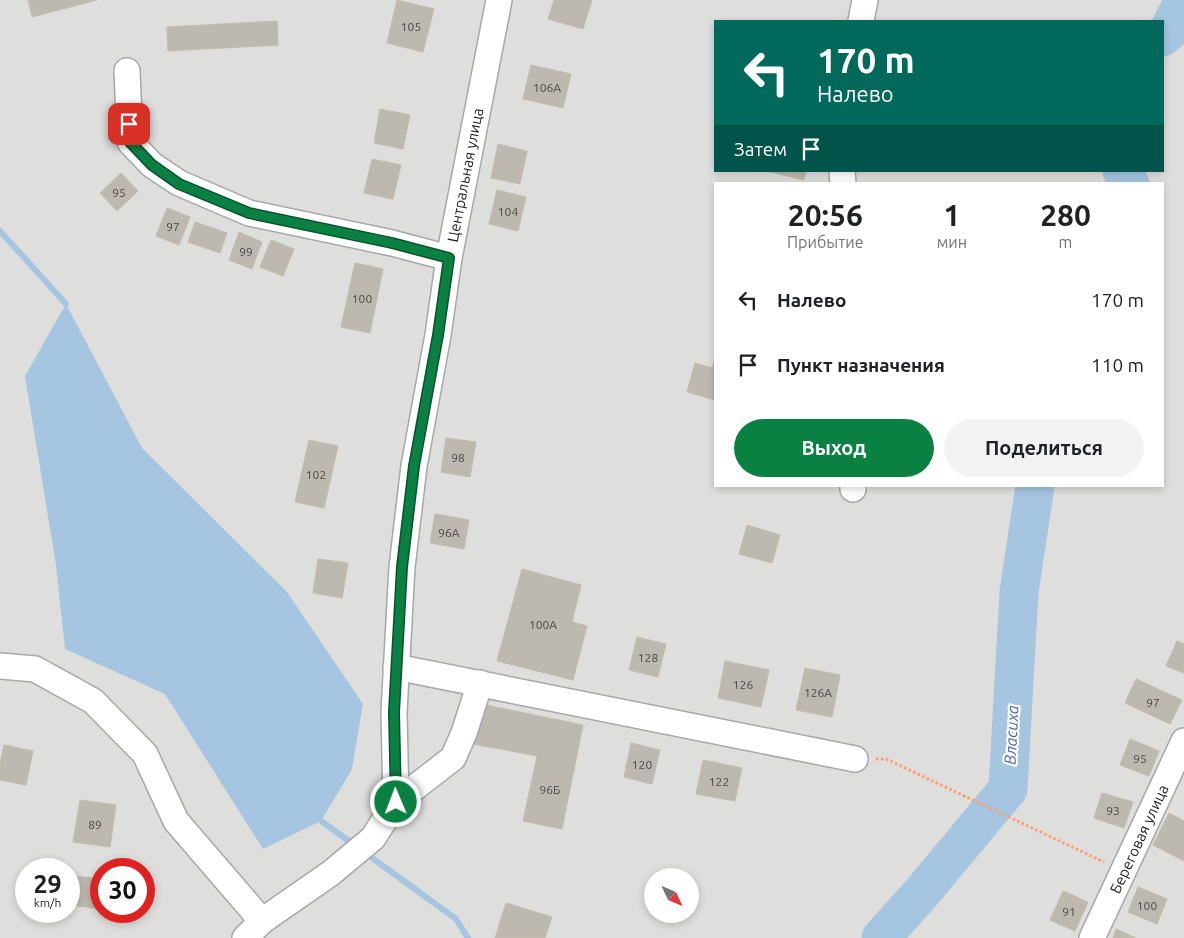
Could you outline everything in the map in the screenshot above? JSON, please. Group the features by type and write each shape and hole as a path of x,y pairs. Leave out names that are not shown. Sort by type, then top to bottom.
{"street":[{"name":"Центральная улица","path":"396,802 394,712 396,667 402,567 413,476 449,258 499,0"},
{"path":"861,20 865,0"},
{"path":"127,71 130,142 152,165 179,184 249,213 392,243 449,258"},
{"path":"0,666 35,669 93,701 145,754 176,821 254,930 331,873 373,838 396,802 453,758 464,733 480,683"},
{"path":"396,667 855,760"},
{"name":"Береговая улица","path":"1092,938 1184,740"}],"path":[{"path":"894,764 1124,871"}],"shaded area":[{"path":"0,0 1184,0 1184,938 0,938"}],"water":[{"path":"66,304 142,448 287,592 363,704 352,769 321,821 263,849 165,694 65,649 56,565 25,376"}],"building":[{"path":"28,0 97,0 32,17"},
{"path":"397,0 434,9 423,52 387,43"},
{"path":"554,0 592,0 583,29 548,19"},
{"path":"277,21 278,45 168,51 167,27"},
{"path":"531,65 571,74 563,108 523,99"},
{"path":"380,109 410,115 403,149 374,143"},
{"path":"498,144 527,151 520,184 491,178"},
{"path":"372,159 401,165 393,199 364,193"},
{"path":"771,172 806,172 804,180"},
{"path":"121,173 138,191 117,211 100,193"},
{"path":"497,190 526,197 518,231 489,224"},
{"path":"167,208 190,217 179,245 156,236"},
{"path":"195,222 227,233 220,253 188,242"},
{"path":"239,232 262,242 252,269 229,260"},
{"path":"271,240 294,249 283,276 260,267"},
{"path":"355,263 383,269 370,333 341,327"},
{"path":"714,362 714,400 687,392 695,363 712,368"},
{"path":"446,438 476,442 470,477 441,472"},
{"path":"309,440 338,446 324,508 295,502"},
{"path":"435,514 469,520 464,549 430,543"},
{"path":"747,525 780,535 772,563 739,554"},
{"path":"318,559 348,563 342,598 313,593"},
{"path":"522,569 581,585 572,622 587,626 573,680 497,661"},
{"path":"637,637 666,644 658,677 629,670"},
{"path":"1177,641 1184,644 1184,673 1166,666"},
{"path":"725,661 769,670 761,707 718,698"},
{"path":"805,668 840,675 832,717 796,710"},
{"path":"1136,679 1182,700 1170,724 1125,703"},
{"path":"481,704 583,725 562,829 523,821 537,756 473,744"},
{"path":"1130,739 1159,751 1149,776 1120,765"},
{"path":"631,743 660,750 652,784 624,777"},
{"path":"4,745 33,751 26,785 0,780 0,765"},
{"path":"703,760 742,768 735,801 696,794"},
{"path":"1102,793 1133,802 1124,828 1094,818"},
{"path":"80,800 116,805 110,847 73,842"},
{"path":"1169,813 1184,821 1184,861 1153,845"},
{"path":"80,877 90,878 90,908 80,906"},
{"path":"1138,887 1167,899 1157,924 1128,912"},
{"path":"1063,891 1088,902 1075,931 1050,920"},
{"path":"506,903 552,917 545,938 495,938"},
{"path":"1116,929 1136,938 1113,938"}],"waterway":[{"name":"Власиха","path":"1164,35 1168,32 1184,0"},
{"name":"Власиха","path":"1123,172 1129,182"},
{"path":"0,231 66,304"},
{"name":"Власиха","path":"881,938 1008,789 1019,592 1035,487"},
{"path":"321,821 356,846"},
{"path":"364,852 456,919 468,938"}],"route":[{"path":"129,124 130,142 152,165 179,184 249,213 392,243 449,258 438,335 414,466 402,567 394,712 396,802"}]}
